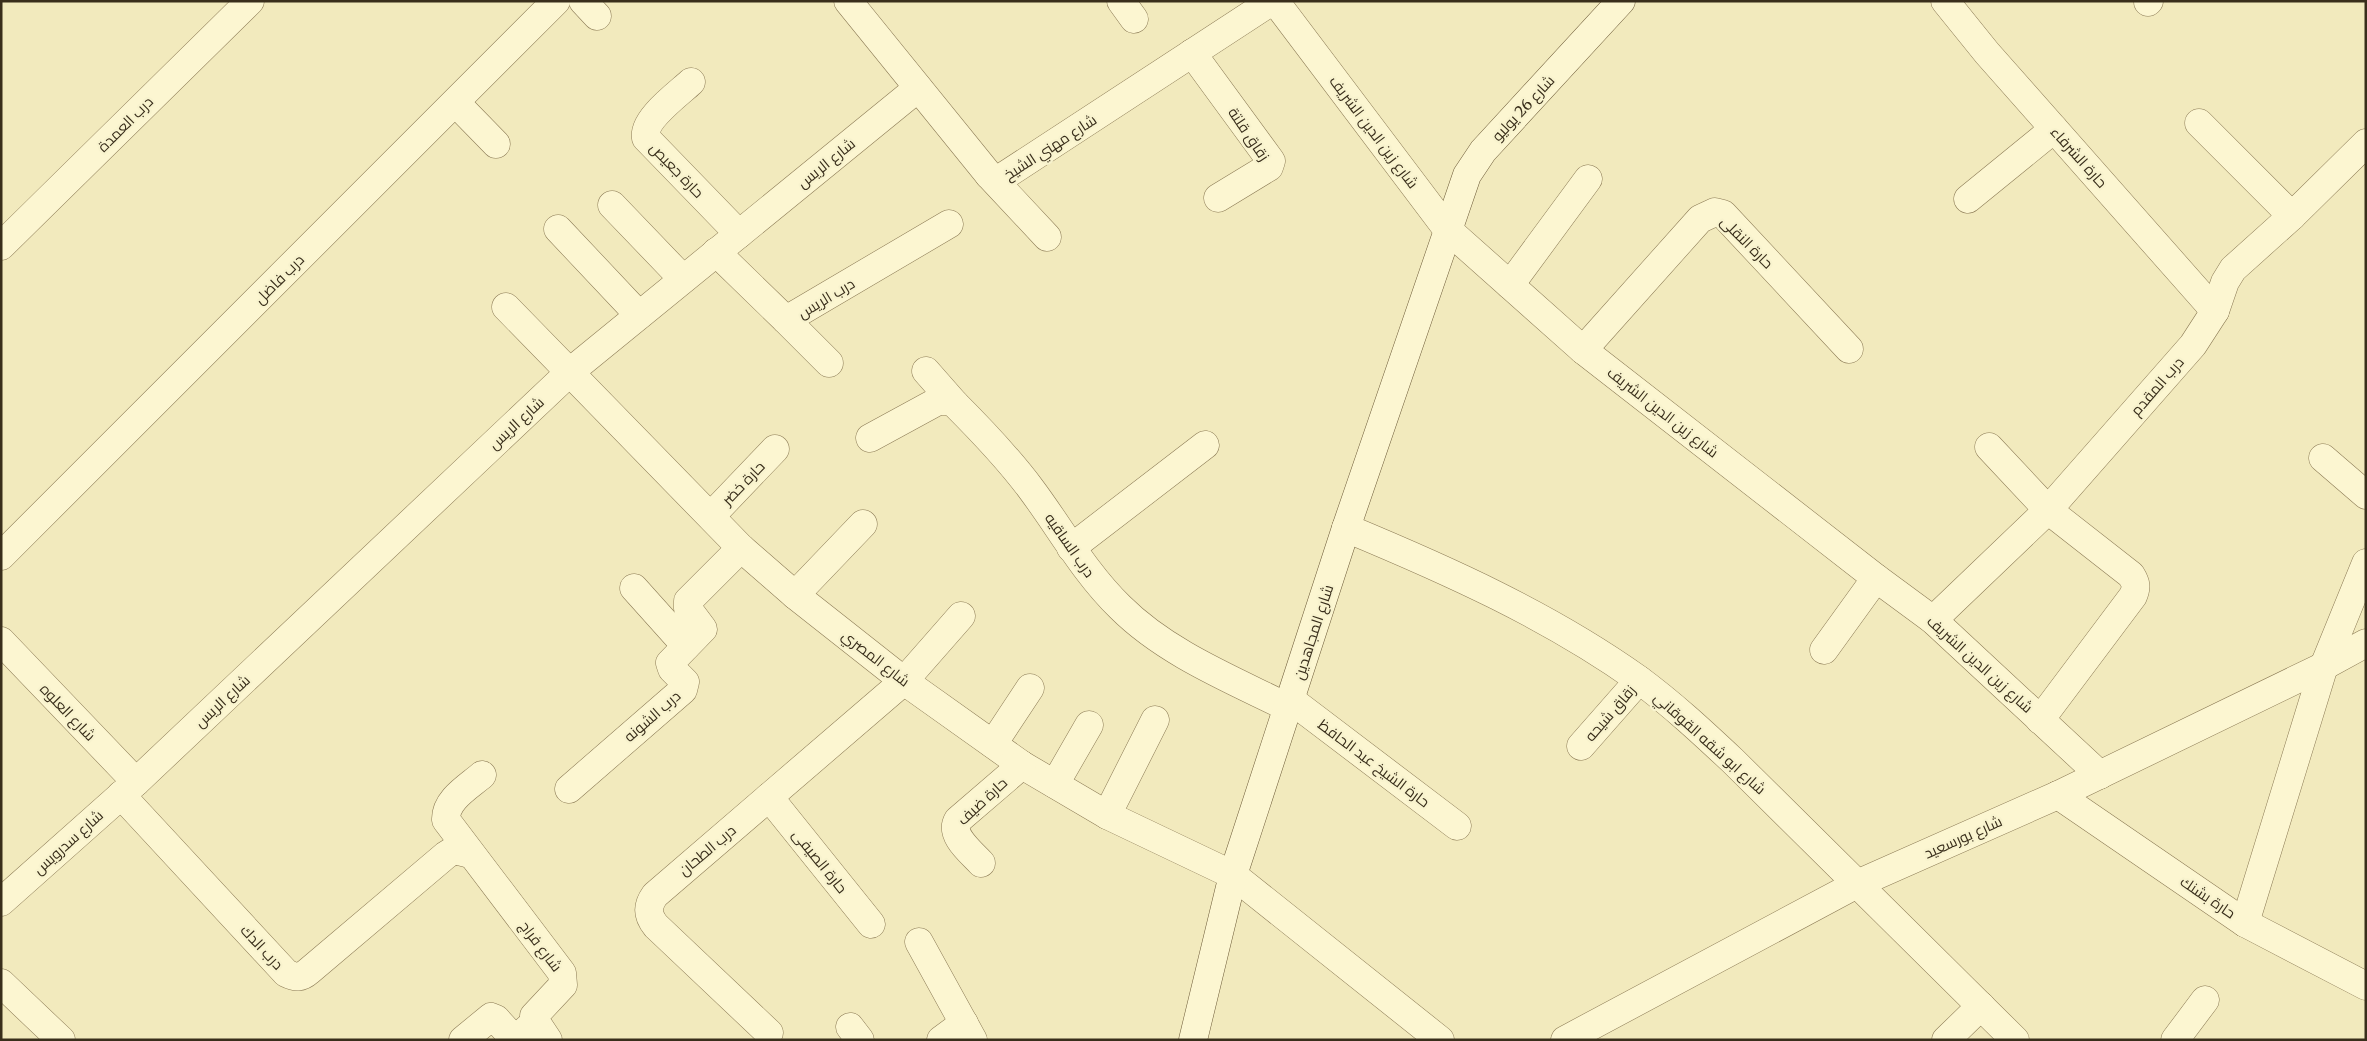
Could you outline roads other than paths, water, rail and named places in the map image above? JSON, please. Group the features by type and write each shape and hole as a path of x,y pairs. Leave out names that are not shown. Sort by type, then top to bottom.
{"street":[{"name":"درب العمدة","path":"1,246 250,1"},
{"name":"درب فاضل","path":"1,556 556,1"},
{"name":"شارع مهني الشيخ","path":"855,3 918,88 989,175 998,180 1007,176 1273,1"},
{"name":"شارع زين الدين الشريف","path":"1273,1 1447,229 1584,350 1876,578 1933,620 2100,775"},
{"name":"شارع 26 يوليو","path":"1447,229 1467,175 1483,151 1621,1"},
{"name":"حارة الشرفاء","path":"1945,1 1987,53 2215,311"},
{"name":"زقاق قلتة","path":"1192,53 1271,161 1268,167 1218,198"},
{"name":"حارة جعيص","path":"691,82 649,122 645,132 646,138 739,234"},
{"name":"شارع الريس","path":"128,788 571,371 918,88"},
{"path":"456,102 496,144"},
{"path":"2199,123 2292,216"},
{"path":"1968,199 2054,129"},
{"name":"درب المقدم","path":"1933,620 2048,510 2192,345 2215,311 2225,282 2233,269 2292,216 2366,143"},
{"path":"989,175 1047,237"},
{"path":"1510,285 1588,179"},
{"path":"612,205 683,279"},
{"name":"حارة النقلى","path":"1584,350 1700,219 1715,212 1722,214 1849,349"},
{"name":"درب الريس","path":"716,252 786,320 949,224"},
{"path":"558,229 639,315"},
{"name":"شارع المجاهدين","path":"1193,1040 1233,875 1346,528 1447,229"},
{"name":"شارع المصري","path":"506,307 571,371 742,548 795,595 904,681 1022,764 1107,815 1233,875 1440,1040"},
{"path":"786,320 829,363"},
{"name":"درب الساقيه","path":"926,371 955,404 998,447 1026,482 1094,579 1121,608 1152,634 1187,656 1290,704"},
{"path":"870,438 938,401 950,400 955,404"},
{"path":"1071,548 1205,445"},
{"path":"1989,447 2048,510 2131,575 2135,582 2136,589 2040,720"},
{"name":"حارة خضر","path":"711,516 775,450"},
{"path":"2323,458 2366,495"},
{"path":"795,595 863,524"},
{"name":"شارع ابو شقه القوقاني","path":"1346,528 1427,562 1507,600 1584,643 1639,680 1687,718 1726,755 2015,1040"},
{"name":"درب الشونه","path":"569,789 683,690 685,682 672,669 670,663 703,629 688,609 688,601 742,548"},
{"path":"2245,923 2324,666 2366,563"},
{"path":"1824,650 1876,578"},
{"path":"634,588 686,646"},
{"name":"درب الطحان","path":"769,1033 656,926 651,920 650,902 655,895 904,681 961,616"},
{"name":"شارع العلوه","path":"1,641 128,788"},
{"name":"شارع بورسعيد","path":"1565,1040 1857,884 2058,795 2366,644"},
{"name":"زقاق شيحه","path":"1581,746 1639,680"},
{"path":"993,744 1030,688"},
{"name":"حارة الشيخ عبد الحافظ","path":"1290,704 1457,826"},
{"path":"1107,815 1155,720"},
{"path":"1055,784 1089,725"},
{"name":"حارة ضيف","path":"981,863 956,834 955,825 958,820 1022,764"},
{"name":"شارع فراج","path":"463,1040 491,1017 496,1019 515,1040 542,1031 535,1013 563,985 564,977 450,827 446,813 451,802 482,775"},
{"name":"درب الدك","path":"128,788 286,973 294,977 302,977 446,855 454,850 470,854"},
{"name":"شارع سدرويس","path":"1,902 128,788"},
{"name":"حارة بشنك","path":"2058,795 2245,923 2366,986"},
{"name":"حارة الصيفى","path":"769,797 871,924"},
{"path":"919,942 969,1031 941,1040"},
{"path":"1,983 61,1040"},
{"path":"2175,1040 2205,1000"},
{"path":"1946,1040 1981,1006"}]}
